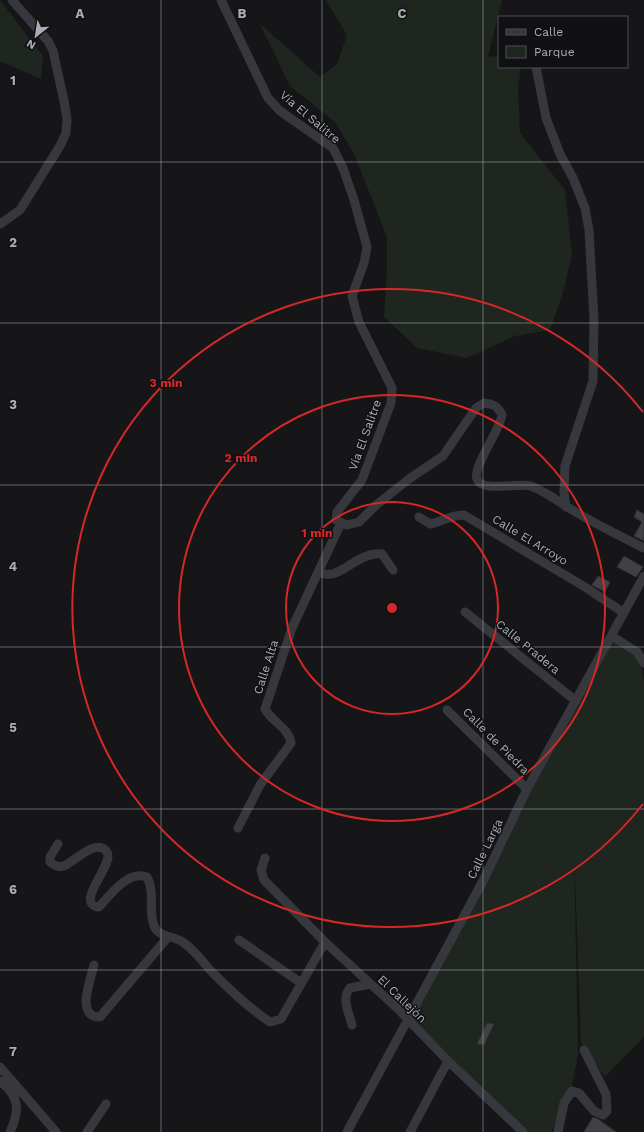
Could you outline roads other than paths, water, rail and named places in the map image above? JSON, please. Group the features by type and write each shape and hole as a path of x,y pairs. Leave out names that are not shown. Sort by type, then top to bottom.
{"street":[{"path":"0,224 20,210 31,195 60,146 66,133 67,119 53,51 48,41 12,0"},
{"name":"Vía El Salitre","path":"221,0 268,98 280,112 333,148 343,168 354,200 367,247 364,263 352,296 359,322 392,388 391,403 362,480 337,512 336,520 341,523"},
{"path":"536,68 546,118 560,154 573,178 585,208 589,230 594,320 593,381 564,466 566,507"},
{"path":"341,523 347,525 359,522 375,506 409,479 443,456 476,408 484,403 492,404 499,408 502,415 492,441 475,472 476,479 480,484 488,487 515,484 531,486 548,494 566,507 600,527 644,548"},
{"name":"Calle El Arroyo","path":"420,517 430,524 441,521 452,515 464,515 585,586 624,613"},
{"name":"Calle Alta","path":"238,828 260,785 290,743 288,733 269,716 265,709 292,628 341,523"},
{"path":"319,572 328,576 334,575 363,557 373,553 382,554 393,570"},
{"name":"Calle Larga","path":"347,1132 484,879 527,789 644,576"},
{"name":"Calle Pradera","path":"465,612 576,701"},
{"path":"612,636 637,652 644,664"},
{"name":"Calle de Piedra","path":"447,710 527,789"},
{"path":"58,844 50,857 50,862 56,866 63,866 89,849 100,847 106,850 108,861 93,887 90,899 91,903 96,906 99,906 118,886 135,876 147,877 153,895 152,912 155,927 159,932 185,943 215,974 258,1014 270,1022 280,1019 325,942"},
{"name":"El Callejón","path":"266,858 261,870 266,881 325,942 398,1009 513,1128 523,1132"},
{"path":"94,964 86,1003 87,1011 90,1015 100,1017 168,937"},
{"path":"239,940 301,984"},
{"path":"352,1025 346,1002 346,992 350,988 370,984"},
{"path":"558,1132 564,1103 572,1091 578,1093 594,1111 603,1115 608,1111 606,1094 584,1050"},
{"path":"410,1132 448,1060"},
{"path":"0,1067 56,1132"},
{"path":"0,1081 9,1089 16,1099 17,1111 10,1132"},
{"path":"87,1132 106,1104"}]}
